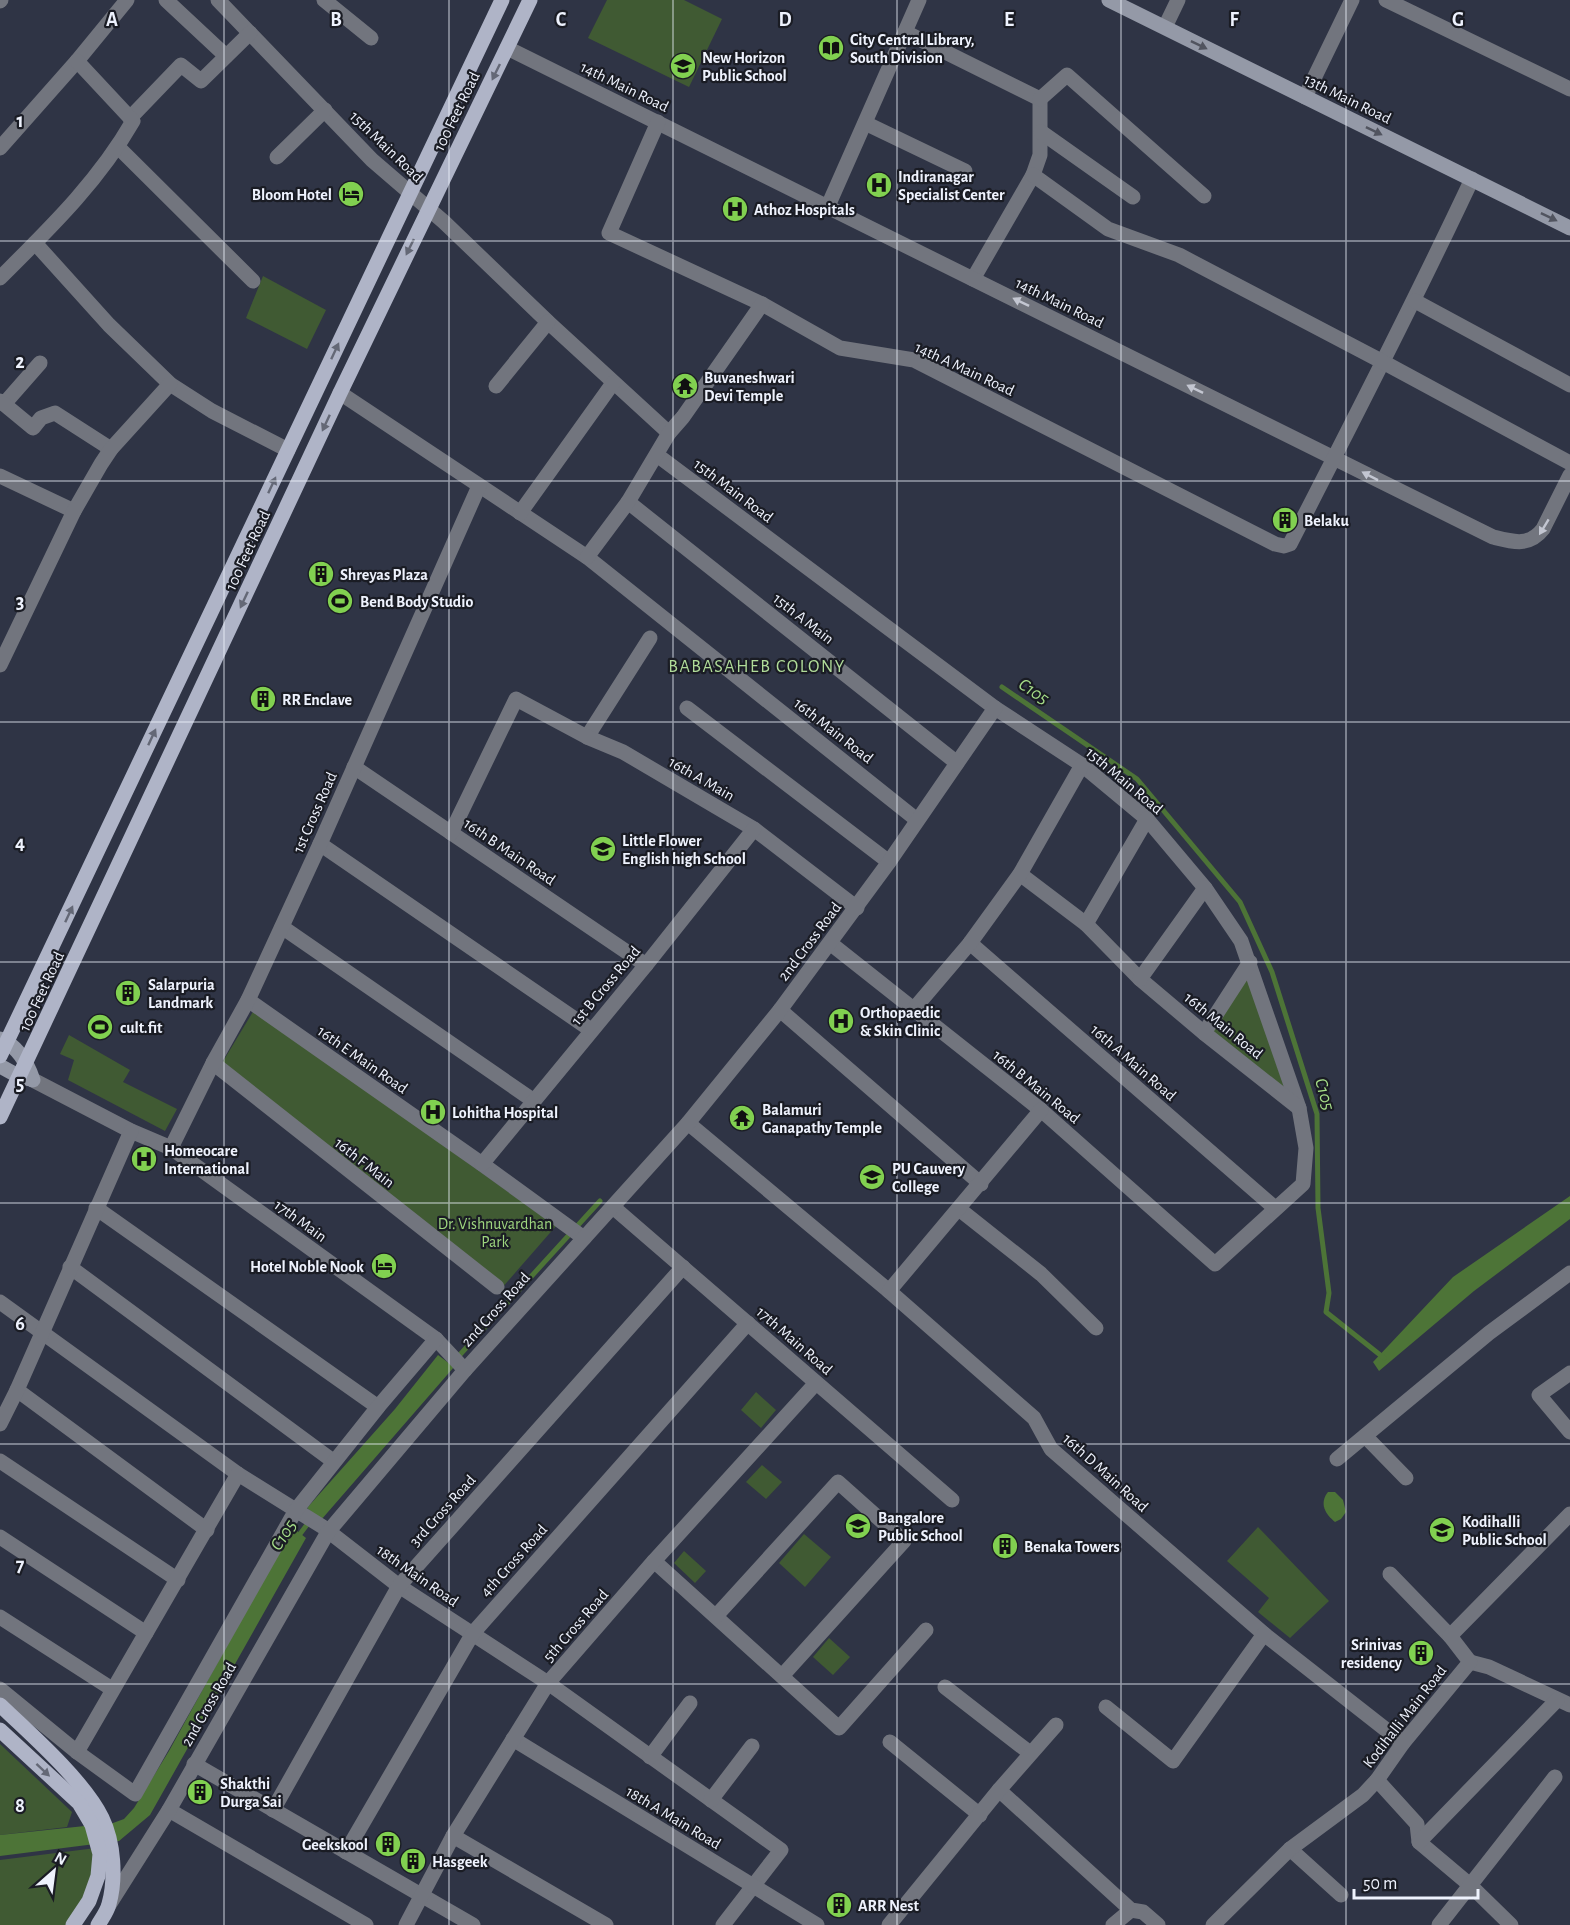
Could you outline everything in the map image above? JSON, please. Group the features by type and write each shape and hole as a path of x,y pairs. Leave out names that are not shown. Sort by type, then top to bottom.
{"main road":[{"name":"100 Feet Road","path":"2,1046 502,0"},
{"name":"100 Feet Road","path":"0,1118 27,1078 27,1062 340,393 530,0"},
{"path":"0,1705 79,1785 102,1818 112,1859 112,1887 108,1907 98,1925"},
{"path":"0,1730 79,1803 92,1825 100,1854 98,1876 89,1901 73,1925"}],"street":[{"path":"0,148 127,0"},
{"path":"166,0 226,56"},
{"name":"15th Main Road","path":"218,0 372,160 444,222 613,383 669,433"},
{"path":"324,0 371,38"},
{"path":"828,206 919,0"},
{"name":"13th Main Road","path":"1109,0 1570,228"},
{"path":"1165,27 1178,0"},
{"path":"1305,97 1352,0"},
{"path":"1386,0 1570,89"},
{"path":"905,32 1041,99"},
{"path":"130,118 182,65 201,81 250,33"},
{"name":"14th Main Road","path":"507,48 1493,537 1524,542 1533,540 1544,530 1570,475"},
{"path":"0,278 90,185 133,122 77,61"},
{"path":"972,279 1033,175 1040,155 1041,99 1067,75 1204,196"},
{"path":"277,157 325,110"},
{"name":"14th A Main Road","path":"658,122 609,233 762,304 840,348 914,360 1275,544 1284,546 1290,544 1334,458"},
{"path":"865,123 965,171"},
{"path":"1041,132 1133,197"},
{"path":"118,147 253,281"},
{"path":"1033,175 1108,229 1179,255 1570,463"},
{"path":"1334,458 1415,301 1472,179"},
{"path":"35,243 109,325 170,384 212,411 288,450"},
{"path":"1415,301 1570,385"},
{"path":"587,557 628,502 669,433 683,417 762,304"},
{"path":"496,386 548,322"},
{"path":"40,363 2,403 33,428 41,418 55,413 111,449"},
{"path":"520,513 613,383"},
{"path":"0,665 74,511 111,449 170,384"},
{"name":"16th Main Road","path":"340,393 587,557 917,820"},
{"name":"15th Main Road","path":"657,455 995,708 1082,765 1147,819 1205,888 1241,941 1250,962 1299,1108 1306,1148 1303,1184 1215,1264"},
{"path":"0,477 74,511"},
{"name":"1st Cross Road","path":"171,1148 213,1063 248,1000 282,927 479,486"},
{"name":"15th A Main","path":"628,502 957,762"},
{"path":"586,737 650,638"},
{"name":"16th A Main","path":"451,833 516,699 586,737 623,752 754,829 857,908"},
{"path":"687,708 889,862"},
{"name":"2nd Cross Road","path":"108,1907 169,1810 326,1529 462,1366 579,1235 613,1207 688,1123 780,1010 857,908 995,708"},
{"path":"913,1010 970,943 1020,873 1082,765"},
{"name":"16th B Main Road","path":"354,767 646,965"},
{"path":"1086,924 1147,819"},
{"name":"1st B Cross Road","path":"482,1164 646,965 754,829"},
{"path":"320,844 591,1030"},
{"name":"16th Main Road","path":"1020,873 1086,924 1140,979 1204,1033 1299,1108"},
{"path":"1140,979 1205,888"},
{"path":"282,927 534,1101"},
{"name":"16th B Main Road","path":"830,943 1041,1110 1215,1264"},
{"name":"16th A Main Road","path":"970,943 1275,1208"},
{"path":"1204,1033 1250,962"},
{"name":"16th E Main Road","path":"248,1000 579,1235"},
{"path":"780,1010 981,1184"},
{"path":"2,1046 27,1062"},
{"name":"16th F Main","path":"213,1063 496,1287"},
{"path":"0,1066 130,1131 0,1424"},
{"path":"889,1291 1041,1110"},
{"name":"16th D Main Road","path":"688,1123 889,1291 1034,1418 1051,1449 1264,1634 1403,1743"},
{"name":"17th Main","path":"130,1131 171,1148 440,1343"},
{"name":"17th Main Road","path":"613,1207 952,1500"},
{"path":"96,1208 378,1407"},
{"path":"959,1209 1041,1274 1096,1328"},
{"path":"70,1267 333,1461"},
{"name":"3rd Cross Road","path":"273,1810 399,1586 683,1267"},
{"path":"1337,1459 1490,1333 1570,1273"},
{"name":"18th Main Road","path":"0,1302 238,1474 326,1529 399,1586 548,1683 781,1850 753,1886"},
{"name":"4th Cross Road","path":"346,1852 473,1633 748,1323"},
{"path":"0,1689 77,1752 135,1794 298,1511 333,1461 378,1407 440,1343 462,1366"},
{"path":"1570,1373 1539,1395 1570,1432"},
{"name":"5th Cross Road","path":"406,1925 453,1836 548,1683 654,1561 816,1383"},
{"path":"17,1390 207,1530"},
{"path":"1365,1436 1406,1478"},
{"path":"0,1461 178,1580"},
{"path":"77,1752 238,1474"},
{"path":"716,1616 838,1482 904,1541 782,1676"},
{"path":"1450,1636 1570,1514"},
{"path":"0,1537 146,1633"},
{"path":"654,1561 839,1728 926,1630"},
{"name":"Kodihalli Main Road","path":"1213,1925 1290,1849 1363,1795 1470,1662 1450,1636 1390,1574"},
{"path":"0,1617 112,1689"},
{"path":"1107,1707 1173,1761 1264,1634"},
{"path":"1419,1842 1563,1703 1489,1667 1470,1662"},
{"path":"945,1687 1030,1753"},
{"path":"650,1757 690,1702"},
{"path":"889,1925 999,1790 1056,1725"},
{"name":"18th A Main Road","path":"513,1739 817,1925"},
{"path":"890,1742 980,1815"},
{"path":"711,1800 752,1746"},
{"path":"194,1764 473,1925"},
{"path":"1439,1925 1555,1777"},
{"path":"1377,1780 1417,1824 1419,1842 1470,1885 1511,1925"},
{"path":"999,1790 1131,1910 1143,1912 1158,1925"},
{"path":"169,1810 366,1925"},
{"path":"453,1836 606,1925"},
{"path":"1290,1849 1341,1895"},
{"path":"723,1925 753,1886"},
{"path":"1113,1925 1131,1910"},
{"path":"1228,1912 1237,1925"}],"green space":[{"path":"607,0 684,0 722,19 689,87 588,38"},
{"path":"263,276 326,310 307,349 246,318"},
{"path":"1247,977 1289,1101 1210,1034"},
{"name":"Dr. Vishnuvardhan Park","path":"254,1010 556,1226 501,1289 222,1063"},
{"path":"69,1035 130,1070 123,1082 177,1109 165,1131 68,1080 74,1060 60,1054"},
{"path":"756,1392 776,1410 761,1428 741,1410"},
{"path":"762,1465 782,1482 766,1499 746,1482"},
{"path":"1258,1527 1329,1601 1290,1638 1258,1612 1269,1598 1227,1561"},
{"path":"804,1534 831,1557 805,1587 779,1563"},
{"path":"684,1551 706,1571 695,1583 674,1563"},
{"path":"829,1638 850,1657 833,1675 813,1657"},
{"path":"0,1744 72,1812 67,1827 0,1835"},
{"path":"96,1848 99,1890 78,1925 0,1925 0,1860"}],"shaded area":[{"path":"1570,1196 1570,1219 1474,1291 1379,1371 1373,1362 1453,1277"},
{"path":"438,1355 454,1367 321,1520 307,1508 395,1409"},
{"path":"1328,1492 1335,1492 1343,1500 1346,1512 1341,1519 1335,1522 1324,1508 1325,1496"},
{"path":"292,1527 306,1538 150,1815 119,1841 0,1856 0,1835 113,1823 124,1819 134,1808 169,1751"}],"waterway":[{"name":"C105","path":"1002,687 1137,779 1240,902 1272,972 1317,1114 1318,1208 1329,1293 1326,1312 1384,1358"},
{"name":"C105","path":"456,1359 600,1201"},
{"name":"C105","path":"297,1538 309,1522"}],"place":[{"name":"City Central Library, South Division","path":"831,48"},
{"name":"New Horizon Public School","path":"683,66"},
{"name":"Indiranagar Specialist Center","path":"879,185"},
{"name":"Bloom Hotel","path":"351,194"},
{"name":"Athoz Hospitals","path":"735,209"},
{"name":"Buvaneshwari Devi Temple","path":"685,386"},
{"name":"Belaku","path":"1285,520"},
{"name":"Shreyas Plaza","path":"321,574"},
{"name":"Bend Body Studio","path":"340,601"},
{"name":"RR Enclave","path":"263,699"},
{"name":"Little Flower English high School","path":"603,849"},
{"name":"Salarpuria Landmark","path":"128,993"},
{"name":"Orthopaedic & Skin Clinic","path":"841,1021"},
{"name":"cult.fit","path":"100,1027"},
{"name":"Lohitha Hospital","path":"433,1112"},
{"name":"Balamuri Ganapathy Temple","path":"742,1118"},
{"name":"Homeocare International","path":"144,1159"},
{"name":"PU Cauvery College","path":"872,1177"},
{"name":"Hotel Noble Nook","path":"384,1266"},
{"name":"Bangalore Public School","path":"858,1526"},
{"name":"Kodihalli Public School","path":"1442,1530"},
{"name":"Benaka Towers","path":"1005,1546"},
{"name":"Srinivas residency","path":"1421,1653"},
{"name":"Shakthi Durga Sai","path":"200,1792"},
{"name":"Geekskool","path":"388,1844"},
{"name":"Hasgeek","path":"413,1861"},
{"name":"ARR Nest","path":"839,1905"}],"district":[{"name":"BABASAHEB COLONY","path":"757,666"}]}
